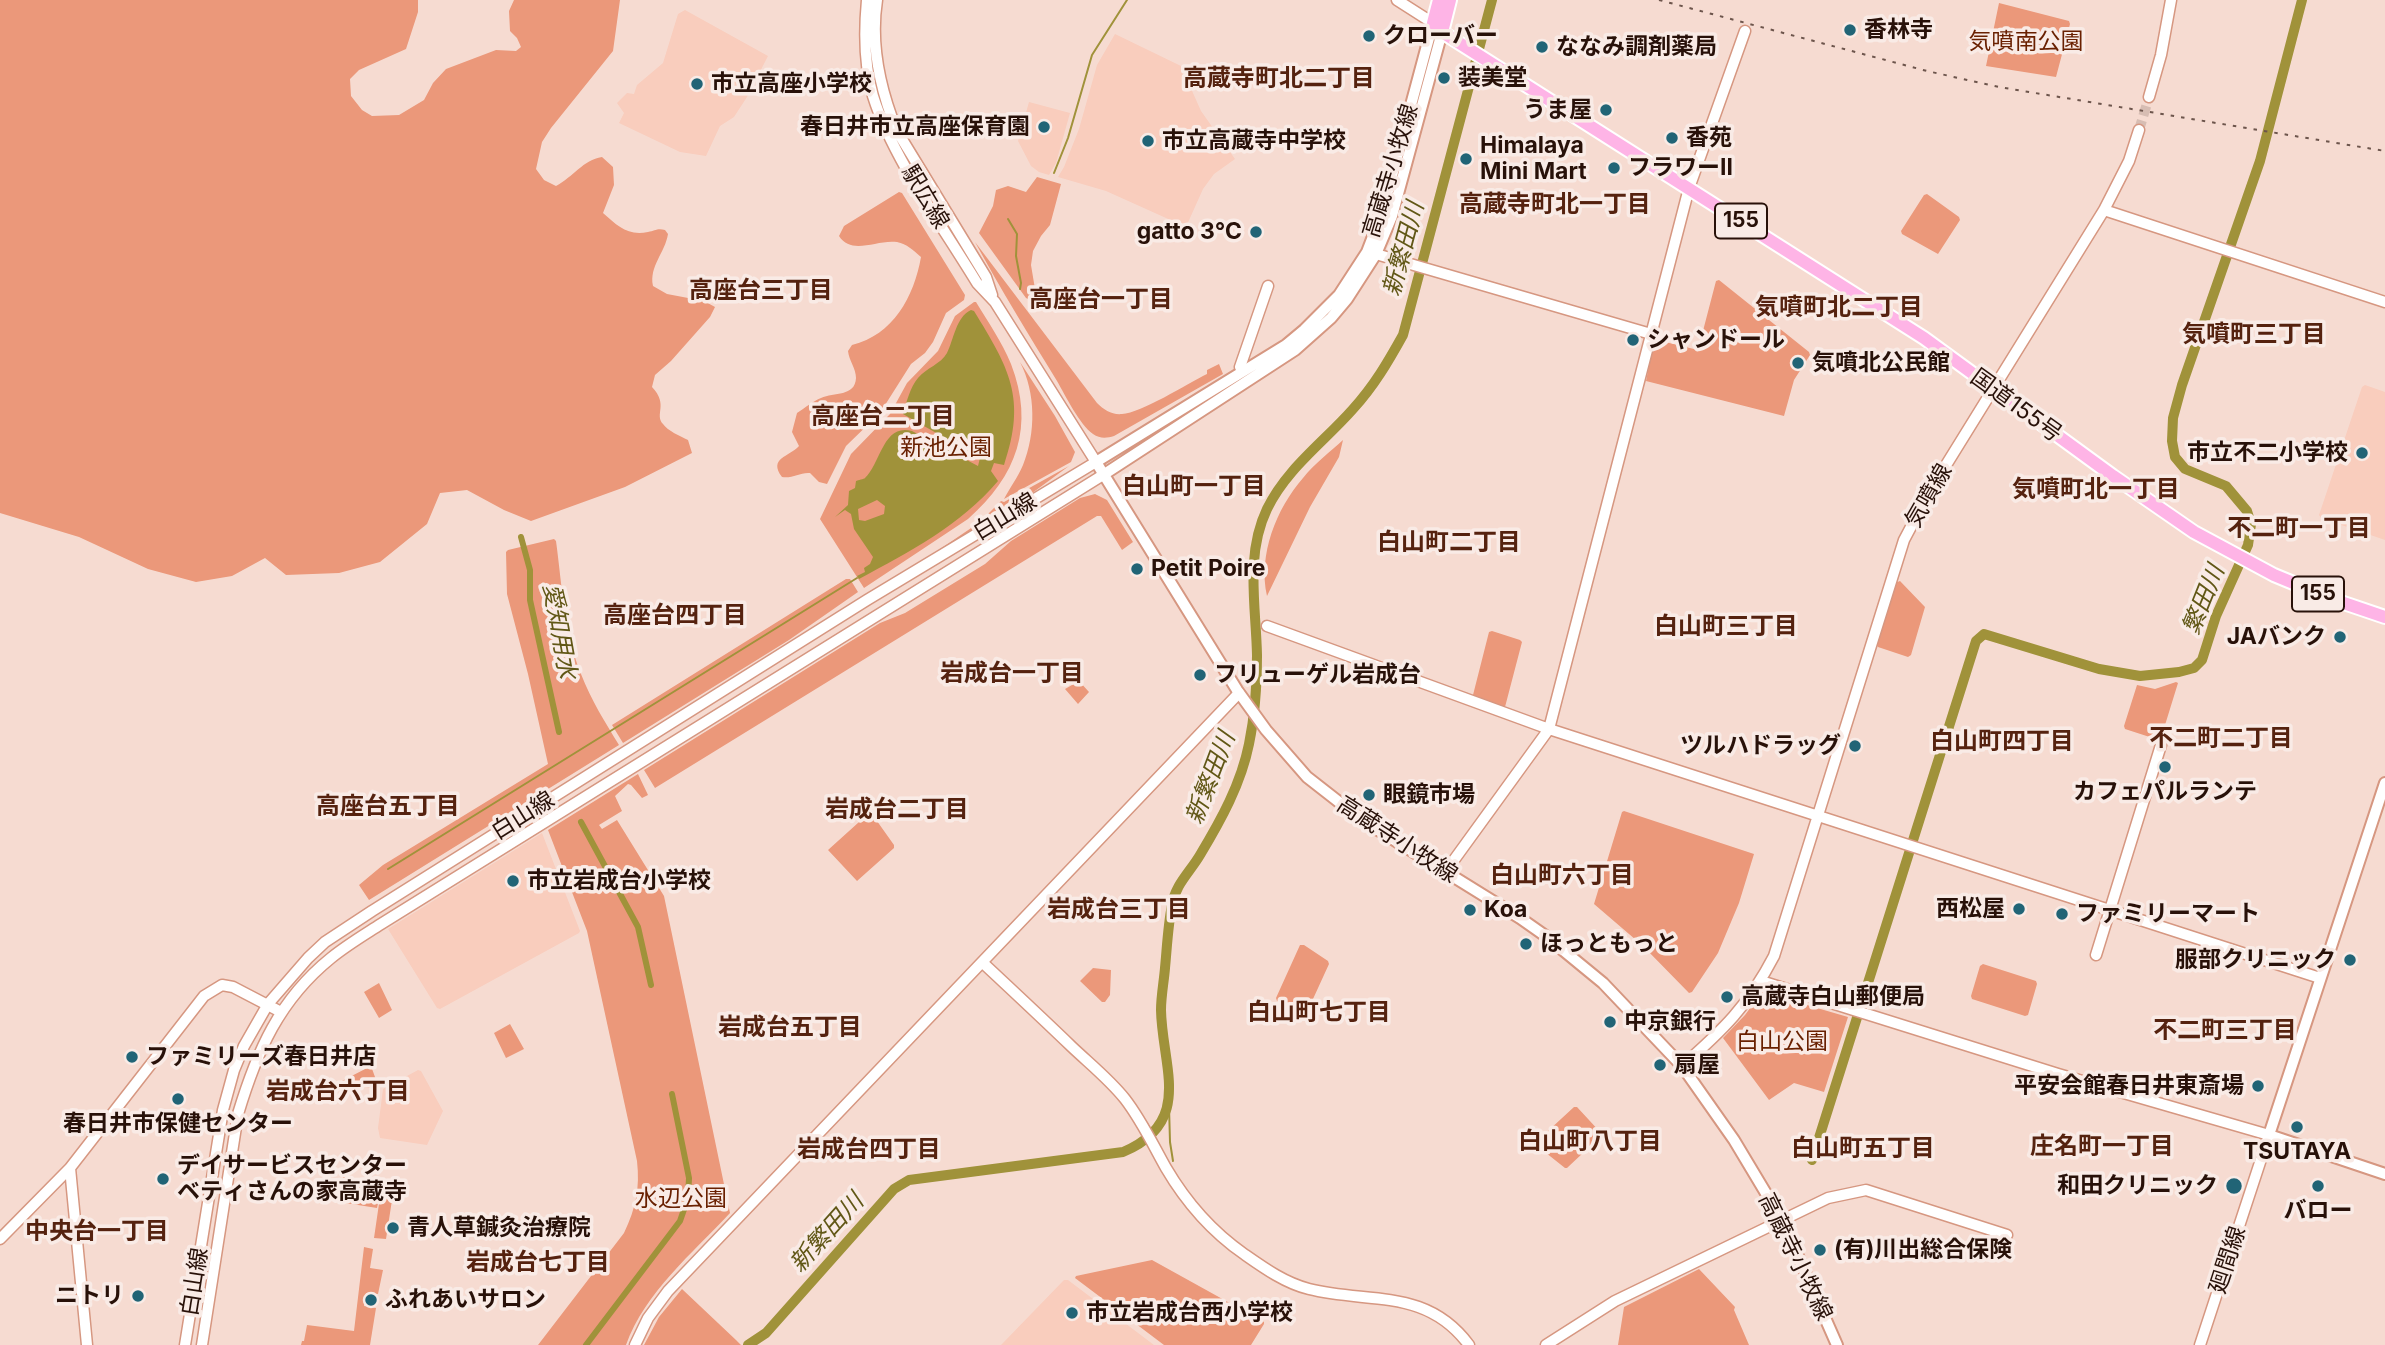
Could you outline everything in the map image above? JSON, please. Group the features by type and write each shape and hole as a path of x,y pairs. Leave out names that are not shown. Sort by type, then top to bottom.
{"highway":[{"path":"1439,0 1440,27"},
{"path":"1440,27 1450,0"},
{"name":"国道155号","path":"1440,27 1691,185 1924,338 1995,386 2142,497 2302,587 2385,617"},
{"name":"国道155号","path":"2255,561 2334,593 2385,609"}],"main road":[{"name":"高蔵寺小牧線","path":"1103,475 1272,366 1312,337 1347,299 1371,253 1440,27"},
{"name":"高蔵寺小牧線","path":"1371,253 1339,295 1304,331 1096,462 1243,698 1266,730 1307,777 1333,800 1362,820 1520,918 1575,960 1602,983 1682,1066 1734,1140 1782,1220 1837,1345"},
{"path":"2385,783 2269,1135 2385,1174"}],"street":[{"name":"駅広線","path":"867,0 866,59 873,94 888,134 977,283 995,302 1096,462"},
{"name":"駅広線","path":"877,0 876,53 888,107 897,131 986,277 995,302"},
{"path":"1397,0 1440,27"},
{"path":"2149,97 2161,55 2171,0"},
{"path":"1446,872 1549,729 1691,185 1745,32"},
{"name":"気噴線","path":"1682,1066 1718,1035 1742,1009 1761,981 1783,931 1905,540 1930,491 2104,210 2129,161 2139,130"},
{"path":"2104,210 2385,302"},
{"path":"1371,253 1651,334"},
{"path":"1240,367 1268,286"},
{"name":"白山線","path":"185,1345 223,1110 234,1070 244,1046 268,1004 292,974 324,942 867,600 1096,462"},
{"name":"白山線","path":"202,1345 238,1114 258,1053 281,1012 304,983 325,963 381,923 1103,475"},
{"path":"1267,626 1549,729 2320,978"},
{"path":"635,1345 648,1318 668,1291 983,963 1243,698"},
{"path":"2096,955 2161,745"},
{"path":"983,963 1116,1088 1139,1118 1189,1204 1229,1243 1279,1277 1312,1290 1391,1299 1418,1306 1446,1321 1469,1345"},
{"path":"1761,981 2058,1074 2269,1135"},
{"path":"0,1240 70,1168 204,996 222,985 233,987 281,1012"},
{"name":"廻間線","path":"2200,1345 2269,1135"},
{"path":"70,1168 87,1345"},
{"path":"1546,1345 1615,1301 1828,1198 1866,1191 2007,1234"}],"shaded area":[{"name":"市立高座小学校","path":"685,10 768,56 734,117 720,126 706,156 680,152 619,123 624,113 617,103 627,93 634,94 637,85 663,63 678,14"},
{"name":"市立高蔵寺中学校","path":"1115,34 1181,66 1201,111 1235,159 1214,174 1203,189 1186,227 1106,191 1058,177 1079,129 1097,65"},
{"name":"春日井市立高座保育園","path":"1029,102 1070,113 1056,163 1049,175 1031,166 1018,141"},
{"name":"新池公園","path":"974,311 997,350 1011,384 1014,421 1011,441 1004,465 994,463 991,471 998,481 951,524 915,548 859,579 857,576 865,572 864,568 870,564 873,557 854,529 851,514 845,510 835,517 848,505 849,491 855,488 856,481 865,478 889,438 902,430 912,431 978,466 980,458 903,414 915,382 944,357 966,313","holes":["877,500 885,506 884,514 865,521 859,520 858,509"]},
{"name":"市立不二小学校","path":"2365,385 2385,392 2385,540 2319,515 2362,387"},
{"name":"市立岩成台小学校","path":"542,833 579,933 440,1009 437,1008 388,929"},
{"path":"418,1070 443,1111 427,1145 380,1138 378,1128 383,1089"},
{"name":"市立岩成台西小学校","path":"1064,1280 1068,1280 1154,1345 1001,1345"}],"green space":[{"path":"0,0 418,0 418,12 406,49 359,70 350,79 351,96 362,110 372,116 399,115 424,100 433,83 446,69 496,50 516,51 521,47 510,31 509,11 514,0 620,0 613,51 551,128 542,142 536,169 544,180 556,186 584,165 602,157 613,167 614,185 603,213 618,226 634,233 662,229 668,234 653,272 653,286 667,294 704,301 715,307 710,317 655,375 652,387 660,399 660,417 663,424 688,440 692,453 625,487 531,521 467,490 440,493 427,524 380,562 339,573 286,575 265,558 232,576 196,582 148,569 79,537 0,513"},
{"name":"気噴南公園","path":"1999,3 2069,21 2056,77 1986,66"},
{"path":"1037,177 1061,184 1050,225 1033,251 1031,265 1035,289 1028,299 979,233 993,206 996,190 1008,186 1026,192"},
{"path":"899,192 965,295 964,300 946,313 933,342 925,353 911,364 880,413 846,446 827,484 819,482 810,473 782,477 777,466 779,462 799,446 792,432 797,413 818,399 852,388 856,374 848,351 852,345 879,333 890,323 907,300 913,286 921,257 910,248 897,242 851,245 839,236 844,226"},
{"path":"1927,194 1960,220 1938,254 1901,231"},
{"path":"975,242 1097,403 1108,412 1122,414 1140,409 1207,374 1207,370 1219,364 1223,374 1114,436 1096,436 1088,430 1073,409"},
{"path":"1719,280 1809,352 1810,355 1794,380 1784,416 1646,381 1654,341 1698,350 1716,281"},
{"name":"新池公園","path":"974,302 1003,348 1018,387 1021,429 1017,449 999,485 968,519 864,588 820,519 851,454 890,414 907,383 938,351 955,316"},
{"path":"1020,362 1075,452 1071,462 1004,499 1023,465 1032,427 1029,387"},
{"path":"1343,440 1339,457 1310,507 1267,596 1267,549 1277,518 1303,478"},
{"path":"1069,466 1024,499 924,560 980,522 1001,501 1004,502"},
{"path":"1095,494 1107,500 1133,542 1122,550 1101,516 1097,516 655,788 644,770 880,623 905,613 985,564 1011,541 1080,498"},
{"path":"554,539 567,625 575,658 598,711 619,745 369,900 359,885 383,865 548,764 507,594 506,552"},
{"path":"850,579 858,592 789,640 623,743 612,725"},
{"path":"1900,581 1925,607 1911,655 1908,657 1876,644 1895,583"},
{"path":"1489,632 1522,642 1503,708 1474,698 1473,695"},
{"path":"1079,681 1089,692 1078,704 1065,689"},
{"path":"2178,683 2159,740 2125,729 2137,685 2155,689"},
{"name":"水辺公園","path":"638,774 648,795 642,798 628,784 615,796 622,811 599,825 602,829 617,820 664,896 730,1213 658,1290 634,1326 626,1345 538,1345 624,1233 632,1215 638,1180 637,1161 587,931 548,830"},
{"path":"1624,811 1754,854 1739,903 1718,953 1692,992 1689,993 1643,946 1594,904"},
{"path":"869,813 894,848 857,881 828,850"},
{"path":"1300,945 1304,945 1329,964 1313,999 1311,1011 1308,1012 1277,1001 1276,998"},
{"path":"1983,964 2036,981 2028,1015 1972,999 1980,966"},
{"path":"1093,968 1111,970 1110,995 1105,1002 1080,981"},
{"path":"379,983 392,1010 379,1018 364,992"},
{"name":"白山公園","path":"1762,992 1848,1017 1824,1092 1794,1083 1769,1100 1723,1038"},
{"path":"510,1024 524,1049 506,1058 494,1033"},
{"path":"371,1066 379,1088 334,1085"},
{"path":"1577,1107 1601,1136 1565,1168 1536,1145 1536,1142"},
{"path":"343,1177 394,1187 386,1239 374,1238 381,1190 377,1208 339,1202"},
{"path":"364,1247 373,1249 370,1268 383,1270 378,1294 366,1293 364,1306 376,1308 370,1345 301,1345 307,1325 354,1331"},
{"path":"1152,1260 1264,1322 1251,1345 1164,1345 1075,1278"},
{"path":"1699,1269 1735,1307 1749,1345 1618,1345 1624,1307"},
{"path":"682,1289 741,1345 644,1345 659,1317"}],"waterway":[{"path":"1054,173 1068,138 1092,55 1127,0"},
{"name":"新繁田川","path":"748,1345 766,1333 894,1189 909,1180 1123,1152 1145,1140 1159,1125 1166,1109 1169,1091 1161,1010 1174,898 1229,801 1241,773 1251,733 1257,666 1253,581 1260,526 1275,494 1361,400 1403,335 1492,0"},
{"name":"繁田川","path":"1812,1160 1976,641 1984,634 2099,669 2140,676 2179,672 2194,668 2202,660 2216,616 2248,545 2251,524 2247,511 2226,486 2185,469 2175,457 2172,441 2173,418 2260,161 2302,0"},
{"path":"1008,219 1017,234 1016,256 1020,289"},
{"name":"愛知用水","path":"521,537 530,570 530,600 559,732"},
{"path":"388,869 857,578"},
{"name":"愛知用水","path":"581,822 638,927 651,985"},
{"name":"愛知用水","path":"586,1345 680,1221 688,1198 689,1178 672,1094"},
{"path":"1169,1106 1173,1161"}],"tunnel":[{"path":"2139,130 2149,97"}],"railway":[{"path":"1659,0 1927,71 1999,87 2385,151"}],"place":[{"name":"香林寺","path":"1850,30"},
{"name":"クローバー","path":"1369,36"},
{"name":"ななみ調剤薬局","path":"1542,47"},
{"name":"装美堂","path":"1444,78"},
{"name":"市立高座小学校","path":"697,84"},
{"name":"うま屋","path":"1606,110"},
{"name":"春日井市立高座保育園","path":"1044,127"},
{"name":"香苑","path":"1672,138"},
{"name":"市立高蔵寺中学校","path":"1148,141"},
{"name":"Himalaya Mini Mart","path":"1466,159"},
{"name":"フラワーII","path":"1614,168"},
{"name":"gatto 3℃","path":"1256,232"},
{"name":"シャンドール","path":"1633,340"},
{"name":"気噴北公民館","path":"1798,363"},
{"name":"市立不二小学校","path":"2362,453"},
{"name":"Petit Poire","path":"1137,569"},
{"name":"JAバンク","path":"2340,637"},
{"name":"フリューゲル岩成台","path":"1200,675"},
{"name":"ツルハドラッグ","path":"1855,746"},
{"name":"カフェパルランテ","path":"2165,767"},
{"name":"眼鏡市場","path":"1369,795"},
{"name":"市立岩成台小学校","path":"513,881"},
{"name":"西松屋","path":"2019,909"},
{"name":"Koa","path":"1470,910"},
{"name":"ファミリーマート","path":"2062,914"},
{"name":"ほっともっと","path":"1526,944"},
{"name":"服部クリニック","path":"2350,960"},
{"name":"高蔵寺白山郵便局","path":"1727,997"},
{"name":"中京銀行","path":"1610,1022"},
{"name":"ファミリーズ春日井店","path":"132,1057"},
{"name":"扇屋","path":"1660,1065"},
{"name":"平安会館春日井東斎場","path":"2258,1086"},
{"name":"春日井市保健センター","path":"178,1099"},
{"name":"TSUTAYA","path":"2297,1127"},
{"name":"デイサービスセンター ベティさんの家高蔵寺","path":"163,1179"},
{"name":"和田クリニック","path":"2234,1186"},
{"name":"バロー","path":"2318,1186"},
{"name":"青人草鍼灸治療院","path":"393,1228"},
{"name":"(有)川出総合保険","path":"1820,1250"},
{"name":"ニトリ","path":"138,1296"},
{"name":"ふれあいサロン","path":"371,1300"},
{"name":"市立岩成台西小学校","path":"1072,1313"}],"district":[{"name":"高蔵寺町北二丁目","path":"1279,79"},
{"name":"高蔵寺町北一丁目","path":"1555,205"},
{"name":"高座台三丁目","path":"761,291"},
{"name":"高座台一丁目","path":"1101,300"},
{"name":"気噴町北二丁目","path":"1839,308"},
{"name":"気噴町三丁目","path":"2254,335"},
{"name":"高座台二丁目","path":"883,417"},
{"name":"白山町一丁目","path":"1194,487"},
{"name":"気噴町北一丁目","path":"2096,490"},
{"name":"不二町一丁目","path":"2299,529"},
{"name":"白山町二丁目","path":"1449,543"},
{"name":"高座台四丁目","path":"675,616"},
{"name":"白山町三丁目","path":"1726,627"},
{"name":"岩成台一丁目","path":"1012,674"},
{"name":"不二町二丁目","path":"2221,739"},
{"name":"白山町四丁目","path":"2002,742"},
{"name":"高座台五丁目","path":"388,807"},
{"name":"岩成台二丁目","path":"897,810"},
{"name":"白山町六丁目","path":"1562,876"},
{"name":"岩成台三丁目","path":"1119,910"},
{"name":"白山町七丁目","path":"1319,1013"},
{"name":"岩成台五丁目","path":"790,1028"},
{"name":"不二町三丁目","path":"2225,1031"},
{"name":"岩成台六丁目","path":"338,1092"},
{"name":"白山町八丁目","path":"1590,1142"},
{"name":"庄名町一丁目","path":"2102,1147"},
{"name":"白山町五丁目","path":"1863,1149"},
{"name":"岩成台四丁目","path":"869,1150"},
{"name":"中央台一丁目","path":"97,1232"},
{"name":"岩成台七丁目","path":"538,1263"}]}
